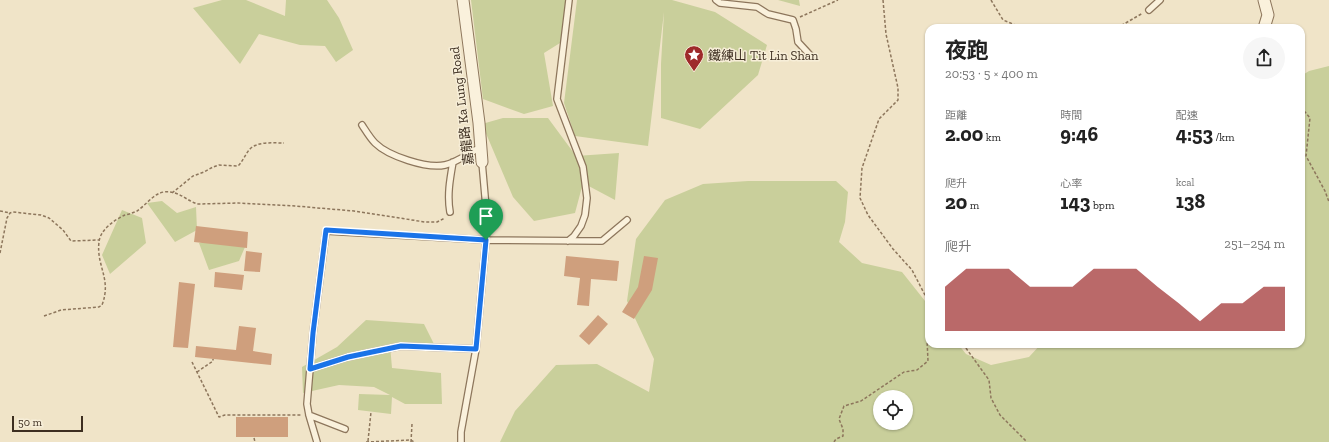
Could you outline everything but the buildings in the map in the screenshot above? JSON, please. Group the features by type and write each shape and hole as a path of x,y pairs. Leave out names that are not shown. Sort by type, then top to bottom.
{"street":[{"name":"嘉龍路 Ka Lung Road","path":"463,0 482,162"},
{"path":"1264,0 1268,15 1265,24"}],"lane":[{"path":"568,241 574,236 581,226 585,215 587,198 583,167 557,98 569,0"},
{"path":"716,0 720,3 757,7 768,14 793,20 798,42 812,56"},
{"path":"1149,10 1160,0"},
{"path":"362,126 375,144 396,156 420,164 442,165 453,162 481,147"},
{"path":"450,212 448,203 449,185 453,162"},
{"name":"嘉龍路 Ka Lung Road","path":"462,442 461,432 476,349 486,240 487,219 482,162"},
{"path":"317,442 307,404 313,333 326,230 486,240 602,242 627,220"},
{"path":"310,369 348,357 401,346 476,349"},
{"path":"309,415 345,429"}],"path":[{"path":"793,20 838,0"},
{"path":"883,0 886,34 898,88 898,100 879,119 862,168 860,198 868,215 893,249 912,270 925,295"},
{"path":"991,0 1003,20 1013,24"},
{"path":"1124,24 1149,10"},
{"path":"1305,112 1310,118 1306,156 1325,191 1329,202"},
{"path":"172,193 193,176 213,167 219,165 238,166 243,161 249,150 258,144 284,142"},
{"path":"44,316 61,310 102,305 106,288 99,257 99,240 104,231 115,220 135,212 161,193 181,194 192,202 198,204 238,203 332,209 425,222 437,222 445,218 450,212"},
{"path":"0,211 34,214 49,218 63,230 71,242 99,240"},
{"path":"0,253 10,213"},
{"path":"834,442 836,439 843,436 843,429 839,419 844,406 861,401 904,372 917,370 928,361 927,348"},
{"path":"966,348 989,380 991,398 1000,415 1027,442"},
{"path":"197,372 213,361 213,359"},
{"path":"192,362 219,417 225,415 309,415"},
{"path":"371,412 367,442 412,441 412,424"},
{"path":"254,438 255,442"}],"green space":[{"path":"222,0 246,0 285,16 286,0 327,0 339,18 353,50 336,62 325,46 300,45 259,34 240,64 193,8"},
{"path":"471,0 567,0 568,38 544,53 553,106 524,114 483,99"},
{"path":"577,0 672,0 715,12 767,45 758,75 700,129 661,118 661,64 664,12 648,146 575,136 564,103"},
{"path":"778,0 799,0 800,6"},
{"path":"1329,66 1329,442 500,442 515,411 556,365 597,364 649,392 654,359 627,301 636,239 665,200 703,184 748,181 836,181 848,192 845,222 839,242 862,263 902,272 925,301 925,348 961,348 966,354 991,365 1029,357 1037,348 1305,348 1305,74"},
{"path":"503,118 548,118 576,156 619,153 615,200 583,183 575,213 534,221 513,197 482,124"},
{"path":"162,201 177,213 196,207 197,230 175,242 147,203"},
{"path":"122,210 142,218 146,243 110,274 102,255"},
{"path":"227,234 245,247 239,261 209,270 199,243"},
{"path":"366,320 424,324 434,344 390,345 392,368 441,373 442,404 405,404 392,397 391,414 358,410 359,394 390,395 374,387 339,385 303,393 302,367 337,347"}],"place":[{"name":"鐵練山 Tit Lin Shan","path":"694,72"}],"route":[{"path":"326,230 486,240 476,349 401,346 348,357 310,369 326,230"}]}
